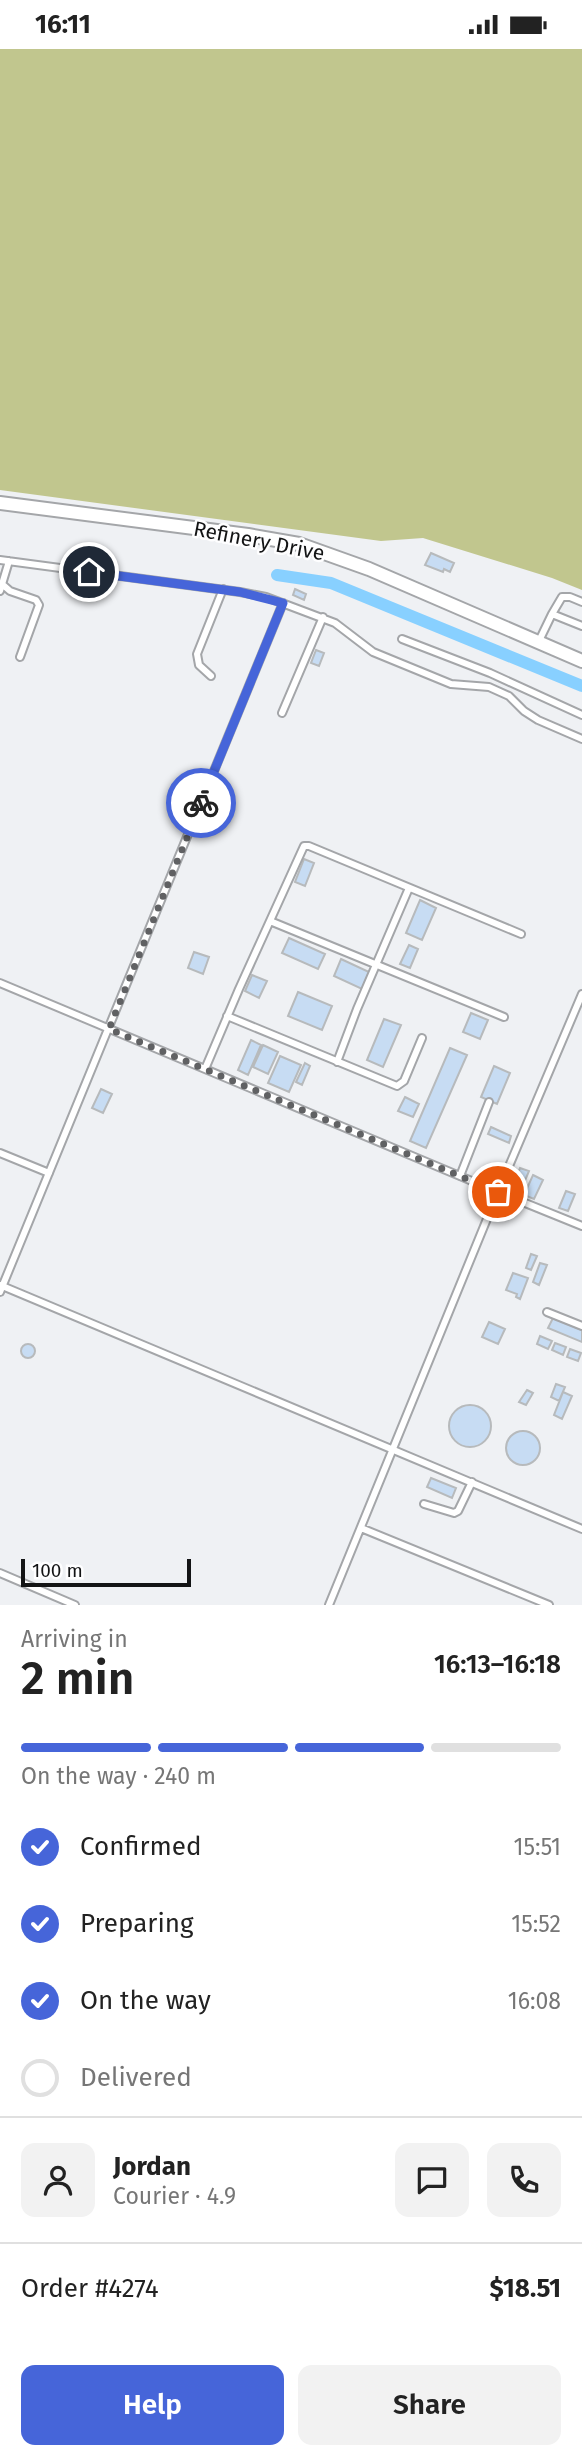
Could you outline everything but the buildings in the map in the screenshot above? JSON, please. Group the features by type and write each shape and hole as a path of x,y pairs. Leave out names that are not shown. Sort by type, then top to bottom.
{"street":[{"name":"Refinery Drive","path":"0,503 299,544 369,569 582,661"}],"lane":[{"path":"0,560 223,589 283,603 323,617 348,630 373,652 451,684 489,687 509,696 524,712 537,720 582,739"},
{"path":"9,561 1,587 36,600 39,605 20,657"},
{"path":"211,676 199,665 197,654 223,589"},
{"path":"538,643 562,597 582,602"},
{"path":"283,603 1,1288 582,1528"},
{"path":"552,614 582,626"},
{"path":"282,713 323,617"},
{"path":"402,639 490,673 582,715"},
{"path":"205,1069 302,848 306,845 521,934"},
{"path":"337,1062 409,888"},
{"path":"270,922 504,1017"},
{"path":"0,983 582,1225"},
{"path":"329,1605 582,994"},
{"path":"227,1016 399,1086 404,1081 422,1038"},
{"path":"460,1176 489,1102"},
{"path":"0,1153 49,1173"},
{"path":"547,1312 582,1326"},
{"path":"424,1504 454,1513 458,1511 472,1482"},
{"path":"361,1528 548,1605"},
{"path":"0,1573 75,1605"}],"green space":[{"path":"0,49 582,49 582,590 423,538 381,541 0,490"}],"waterway":[{"path":"277,575 331,583 582,686"}],"way so far":[{"path":"201,803 109,1029 498,1192"}],"route":[{"path":"89,572 240,592 283,603 201,803"}]}
